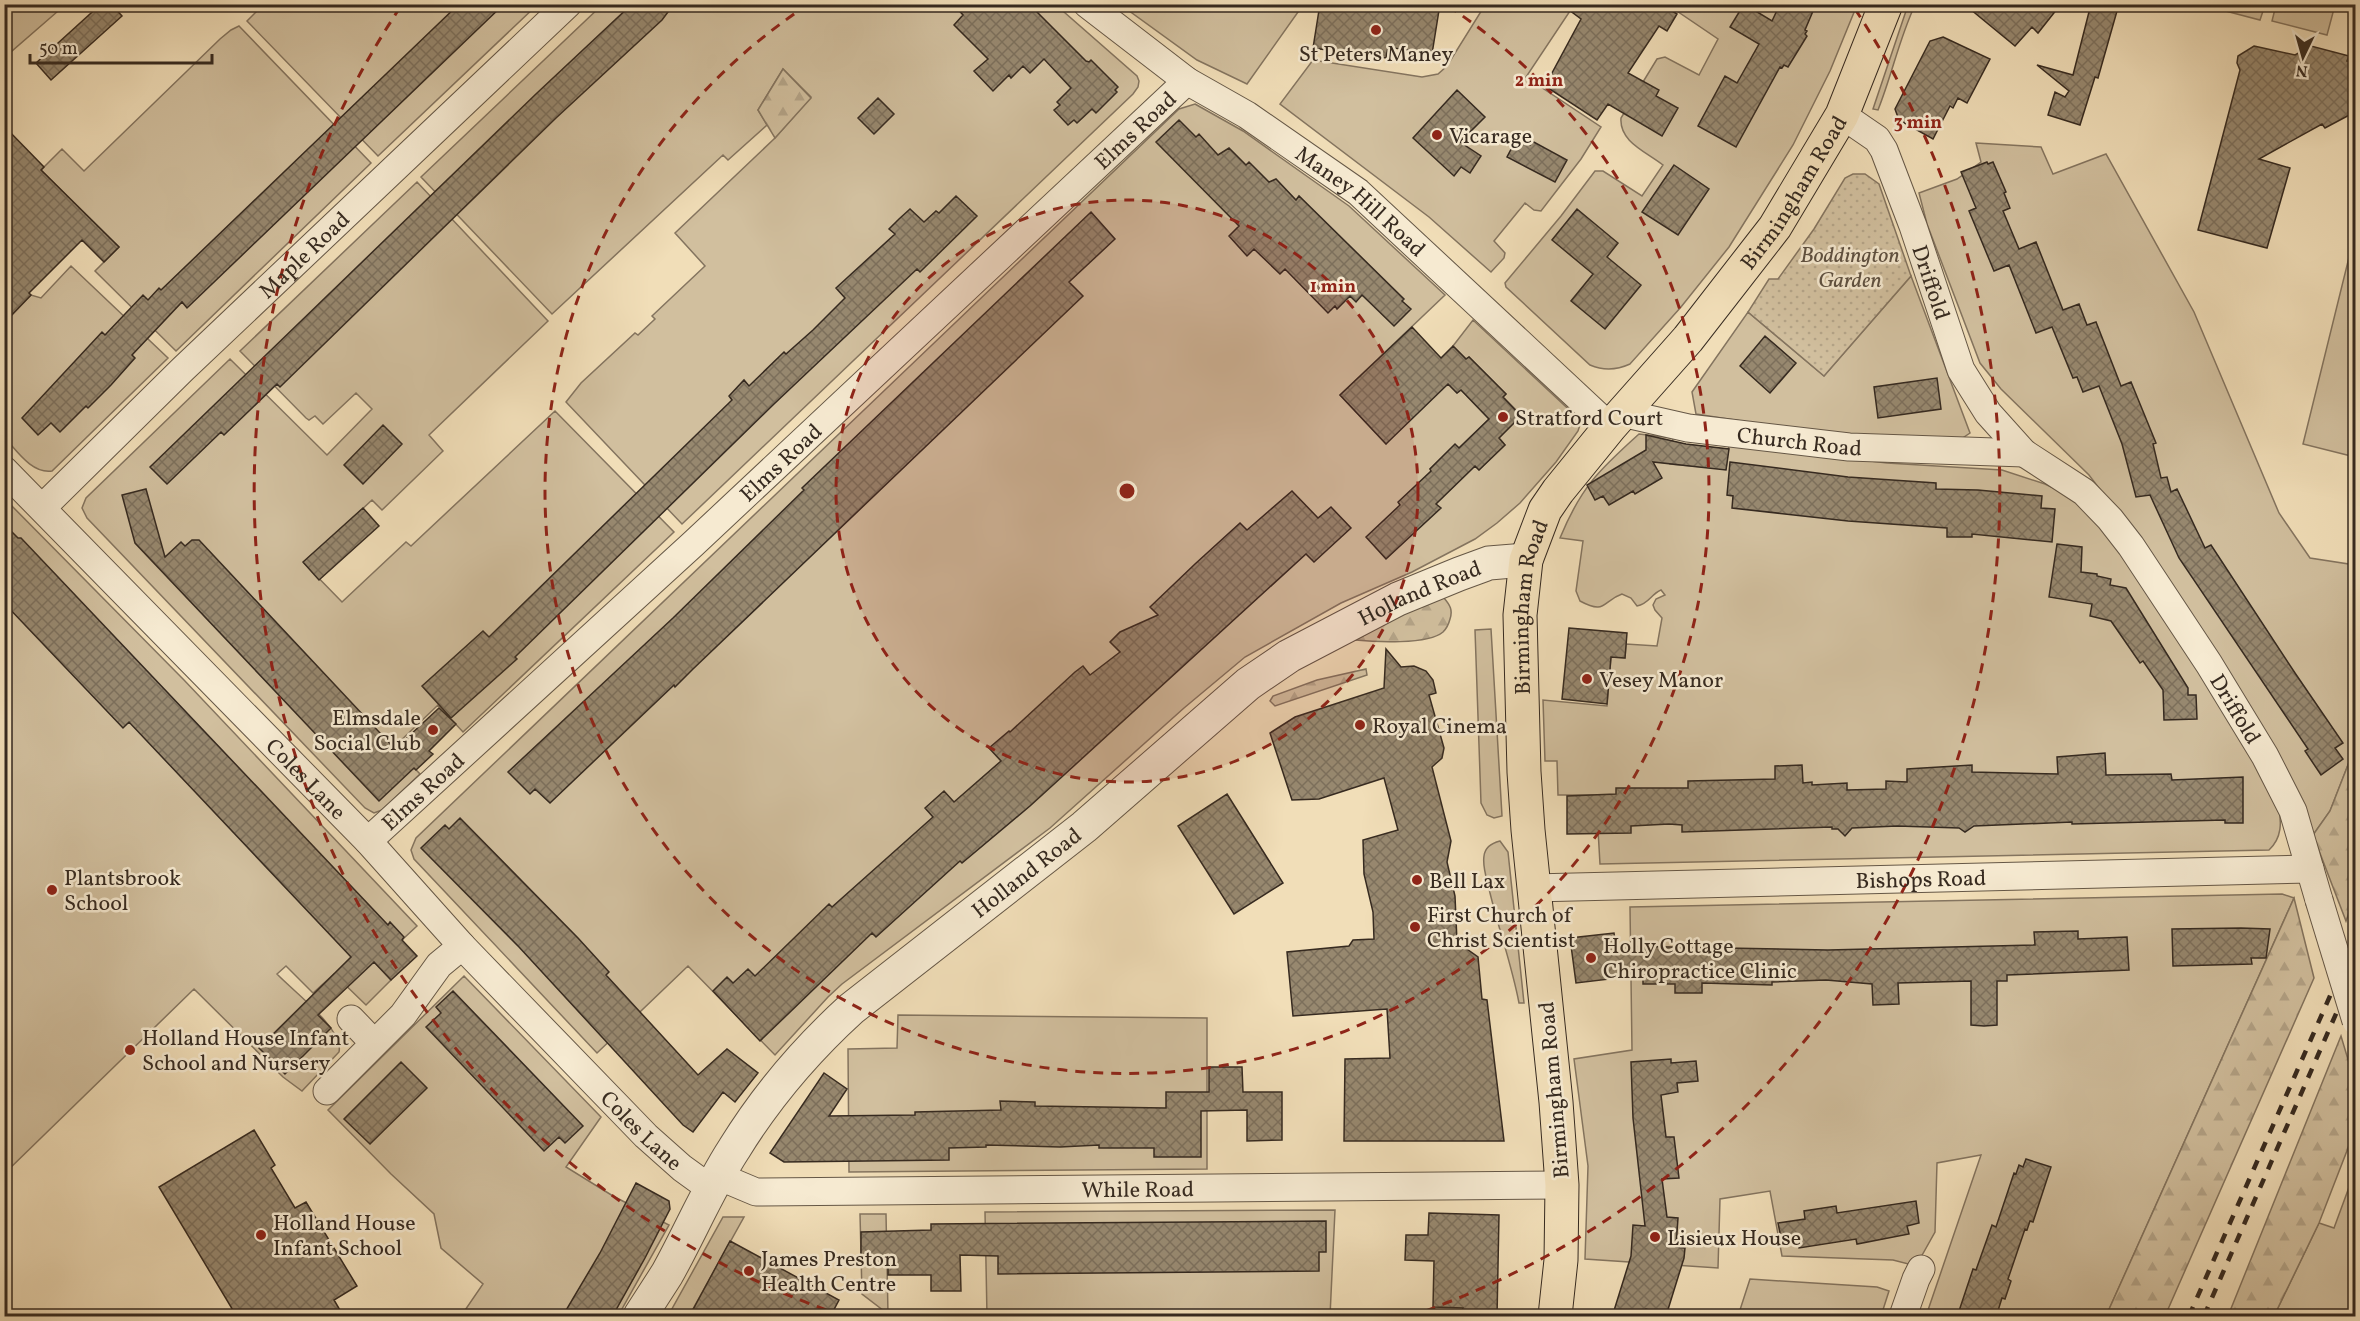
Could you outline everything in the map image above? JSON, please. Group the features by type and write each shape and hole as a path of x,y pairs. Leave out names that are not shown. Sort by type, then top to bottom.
{"main road":[{"name":"Birmingham Road","path":"1555,1317 1561,1260 1562,1185 1556,1102 1527,830 1520,680 1520,615 1526,560 1545,510 1558,491 1616,420 1688,339 1769,235 1799,189 1842,115 1887,4"}],"street":[{"name":"Maple Road","path":"43,507 183,369 568,4"},
{"name":"Maney Hill Road","path":"1087,4 1187,81 1247,115 1358,192 1616,420"},
{"name":"Elms Road","path":"368,841 693,544 1187,81"},
{"name":"Driffold","path":"1842,115 1877,139 1884,150 1913,226 1961,370 1988,413 2024,453 2084,492 2110,519 2131,546 2210,664 2265,756 2293,811 2355,1021"},
{"name":"Church Road","path":"1616,420 1849,447 2024,453"},
{"name":"Coles Lane","path":"4,470 43,507 368,841 462,946 646,1136 682,1168 714,1183"},
{"name":"Holland Road","path":"640,1317 666,1275 732,1151 771,1095 823,1035 945,935 1084,827 1248,684 1289,656 1398,598 1489,563 1526,560"},
{"name":"Bishops Road","path":"1533,888 2310,869"},
{"path":"327,1090 373,1042 403,1015 439,965 462,946"},
{"path":"351,1019 373,1042"},
{"name":"While Road","path":"714,1183 766,1192 1562,1185"},
{"path":"1903,1317 1921,1269"}],"green space":[{"path":"5,4 65,4 65,5 5,57"},
{"path":"2206,4 2265,5 2260,20 2206,6"},
{"path":"263,5 537,5 378,156 247,21"},
{"path":"602,5 1056,5 1137,76 1139,81 1133,94 682,524 566,402 581,383 635,333 638,335 655,319 652,316 705,266 675,233 775,138 811,97 783,69 758,110 767,125 728,160 723,155 552,314 421,177"},
{"path":"1121,5 1303,5 1247,84 1197,60"},
{"path":"1485,5 1574,5 1526,77 1601,127 1581,159 1541,211 1534,210 1525,203 1494,241 1505,253 1504,258 1491,272 1429,217 1280,104 1313,60 1422,77 1438,74 1447,66"},
{"path":"1668,5 1857,5 1830,71 1793,145 1729,247 1681,307 1630,364 1615,369 1605,369 1590,365 1506,287 1505,283 1595,171 1603,171 1642,196 1663,165 1629,140 1624,134 1621,118 1657,59 1665,57 1699,75 1718,39"},
{"path":"1908,5 1915,5 1878,110 1873,109"},
{"path":"2276,5 2335,5 2327,35 2272,21"},
{"path":"239,26 371,163 176,351 95,271 119,247 41,170 62,149 84,171 220,39"},
{"path":"783,69 811,98 775,138 758,110"},
{"path":"1195,104 1243,131 1349,206 1445,295 1340,395 1386,444 1432,367 1457,393 1461,390 1489,419 1459,448 1455,445 1430,469 1450,490 1475,466 1479,470 1505,445 1499,438 1521,415 1503,397 1506,394 1469,357 1466,359 1453,346 1473,320 1578,418 1580,425 1578,431 1556,462 1520,503 1475,539 1412,572 1341,603 1245,657 1184,708 1050,828 842,984 775,1055 688,966 597,1053 414,859 411,850 416,838 1179,109"},
{"path":"1976,143 2041,147 2053,174 2106,154 2194,312 2279,513 2310,558 2355,565 2355,747 2330,811 2313,835 2114,508 2089,475 2001,389 1980,363 1927,224 1919,193 1957,179 1981,162"},
{"name":"Boddington Garden","path":"1853,174 1865,174 1879,184 1911,276 1824,376 1748,312 1769,279 1778,279 1814,229 1845,178"},
{"path":"417,182 548,321 429,435 443,451 382,510 372,500 304,563 342,602 406,542 411,546 555,411 674,532 463,732 438,705 394,747 420,774 382,810 374,813 365,808 87,518 82,508 86,498 230,359 327,455 372,409 356,393 323,424 315,416 309,420 240,351"},
{"path":"2355,233 2355,457 2303,444"},
{"path":"71,266 168,358 52,471 45,471 32,465 5,438 4,309 12,315 31,295 41,298"},
{"path":"1911,276 1970,433 1961,439 1857,439 1696,414 1692,392 1748,312 1824,376"},
{"path":"1639,434 1673,438 1670,464 1726,469 1729,444 1887,463 2002,470 2045,484 2079,503 2094,518 2159,605 2232,720 2278,805 2280,829 2273,845 2269,850 1600,864 1596,795 1558,795 1557,761 1545,761 1543,700 1607,706 1611,657 1625,658 1626,644 1657,646 1662,618 1653,605 1656,599 1665,595 1661,590 1637,606 1631,598 1622,594 1599,607 1580,601 1576,591 1583,541 1560,538 1576,505 1592,480"},
{"path":"4,498 184,680 417,926 376,964 391,980 366,1005 334,974 313,993 286,966 277,974 326,1022 334,1032 338,1043 339,1052 302,1091 283,1077 194,989 5,1173"},
{"path":"1434,597 1444,598 1451,610 1450,621 1443,632 1436,636 1400,642 1355,640"},
{"path":"1491,629 1502,816 1494,818 1487,815 1481,803 1475,630"},
{"path":"1366,669 1367,675 1275,706 1270,701 1273,696 1317,680"},
{"path":"2355,747 2355,896 2346,921 2313,835 2330,811"},
{"path":"1500,841 1508,852 1524,1003 1519,1003 1484,870 1487,848"},
{"path":"2282,894 2294,898 2106,1316 1926,1316 1981,1155 1937,1163 1935,1232 1916,1266 1893,1260 1782,1256 1770,1191 1720,1199 1718,1268 1585,1259 1588,1166 1574,1059 1632,1050 1630,907"},
{"path":"2294,898 2314,978 2165,1316 2106,1316"},
{"path":"464,976 601,1117 566,1167 613,1196 669,1225 618,1316 461,1316 483,1284 441,1248 434,1214 328,1110"},
{"path":"898,1015 1207,1018 1207,1169 849,1172 848,1049 897,1048"},
{"path":"2341,1036 2355,1083 2355,1130 2319,1223 2274,1316 2228,1316"},
{"path":"2355,1171 2355,1316 2274,1316 2319,1223 2334,1228"},
{"path":"1335,1210 1330,1316 987,1316 985,1212"},
{"path":"860,1214 886,1214 888,1314 862,1294"},
{"path":"723,1217 744,1217 689,1316 668,1316"},
{"path":"1750,1279 1877,1287 1889,1291 1881,1316 1738,1316"}],"building":[{"path":"101,4 111,4 122,16 51,80 36,63"},
{"path":"459,4 504,4 187,308 182,302 132,355 135,358 88,408 86,406 60,432 51,423 38,435 22,418 102,332 105,335 143,295 148,300 159,288 161,290"},
{"path":"632,4 674,4 662,20 556,118 280,387 277,384 224,435 221,432 167,484 150,467 537,93"},
{"path":"953,4 1022,4 1029,10 1032,7 1086,61 1091,60 1118,87 1115,90 1117,92 1096,113 1092,109 1077,123 1074,120 1068,125 1054,110 1060,105 1057,102 1071,88 1044,59 1030,73 1023,66 1011,78 1009,75 993,91 974,71 988,59 954,25 963,15"},
{"name":"St Peters Maney","path":"1320,4 1440,4 1432,54 1388,47 1386,58 1313,48"},
{"path":"1561,4 1672,4 1669,9 1677,14 1667,31 1659,26 1628,73 1659,90 1656,96 1678,108 1662,136 1608,104 1597,120 1545,86 1581,19"},
{"path":"1744,4 1772,21 1780,4 1816,4 1805,30 1807,36 1788,67 1784,65 1780,67 1736,147 1698,126 1725,76 1737,83 1759,44 1730,27"},
{"path":"1964,4 2061,4 2038,33 2032,27 2015,46"},
{"path":"2091,4 2119,4 2098,78 2095,77 2080,125 2048,115 2055,92 2065,97 2069,91 2037,65 2073,75"},
{"path":"1943,37 1990,59 1967,103 1958,98 1953,108 1950,106 1933,139 1899,120 1895,109 1930,41"},
{"path":"2254,46 2295,55 2311,46 2349,56 2347,61 2355,63 2355,112 2325,128 2322,124 2259,159 2290,168 2267,248 2198,230 2240,70 2237,63 2238,56"},
{"name":"Vicarage","path":"1457,90 1485,117 1460,142 1481,156 1470,173 1461,167 1454,176 1413,138"},
{"path":"878,98 894,114 874,134 858,118"},
{"path":"1179,120 1196,137 1199,134 1218,155 1229,148 1246,165 1249,162 1269,182 1276,179 1296,200 1299,196 1404,299 1402,301 1411,309 1394,326 1362,295 1356,302 1350,296 1337,309 1335,306 1328,313 1285,269 1280,274 1254,249 1247,256 1229,236 1239,226 1156,142"},
{"path":"4,126 44,167 41,170 119,247 104,262 82,240 29,293 31,295 4,323"},
{"path":"1517,138 1530,145 1532,141 1567,160 1555,182 1507,157"},
{"path":"1987,162 1988,164 1993,162 2006,192 2004,193 2010,208 2003,211 2019,249 2036,242 2063,310 2079,304 2087,325 2096,322 2121,386 2131,382 2156,443 2153,444 2161,478 2167,477 2171,492 2177,489 2205,548 2211,545 2343,743 2335,748 2343,759 2321,775 2305,751 2308,749 2179,558 2150,495 2136,497 2122,444 2099,386 2083,392 2077,377 2073,378 2052,327 2036,333 2009,265 1994,271 1969,211 1976,208 1961,172"},
{"path":"1674,165 1709,189 1678,235 1642,212"},
{"path":"956,196 977,216 920,272 917,269 774,404 515,657 517,659 451,718 422,686 483,631 489,637 732,400 729,396 744,380 749,386 784,352 786,354 813,330 845,298 836,288 895,234 889,229 899,219 910,209 924,222 936,211 939,213"},
{"path":"1577,209 1618,243 1607,257 1641,285 1605,329 1571,301 1593,274 1552,240"},
{"path":"1091,212 1115,239 1069,282 1083,296 675,687 674,685 550,803 535,789 530,794 508,772 673,618 804,490 802,488"},
{"path":"1412,327 1441,358 1453,346 1466,359 1469,357 1506,394 1503,397 1521,416 1499,438 1505,445 1479,470 1475,466 1436,504 1441,508 1386,559 1366,537 1400,505 1398,502 1431,471 1430,469 1455,444 1459,448 1489,419 1461,390 1457,393 1448,384 1386,444 1340,395"},
{"path":"1765,336 1796,363 1770,393 1740,366"},
{"path":"1937,378 1941,409 1878,418 1874,387"},
{"path":"383,425 402,444 363,484 344,465"},
{"path":"1646,435 1686,444 1729,449 1726,470 1653,462 1662,478 1635,494 1633,491 1609,505 1603,496 1595,500 1587,485 1646,450"},
{"path":"1730,462 1848,477 1936,483 1936,489 2042,496 2041,508 2055,509 2052,542 1972,534 1972,537 1947,537 1947,528 1848,521 1732,508 1733,496 1727,495"},
{"path":"146,489 165,557 181,542 185,546 192,540 199,540 395,749 439,708 456,724 429,751 433,754 416,770 414,768 379,801 135,543 122,495"},
{"path":"1292,491 1318,518 1331,507 1351,528 1314,562 1306,554 1030,806 962,863 960,861 876,937 872,933 760,1041 713,991 727,977 733,983 748,969 755,976 829,904 832,907 933,817 925,808 944,791 954,802 1001,761 989,748 1083,666 1090,675 1120,652 1110,642 1120,632 1158,615 1150,607 1195,564 1240,523 1247,530"},
{"path":"363,508 379,526 319,580 303,562"},
{"path":"4,524 18,538 21,538 388,925 390,922 417,956 391,980 374,962 318,1015 331,1028 285,1074 259,1048 351,957 129,722 123,728 4,603"},
{"path":"2057,544 2082,547 2081,572 2097,574 2097,576 2111,579 2110,585 2126,588 2188,688 2188,695 2196,695 2197,719 2164,720 2163,690 2143,661 2140,663 2111,621 2090,616 2092,604 2049,597"},
{"name":"Vesey Manor","path":"1569,628 1627,633 1625,658 1611,657 1607,704 1562,699"},
{"path":"1386,649 1401,667 1414,666 1426,671 1433,680 1436,693 1429,695 1444,748 1442,758 1432,767 1451,841 1447,862 1455,896 1457,942 1478,957 1482,999 1487,1000 1504,1141 1344,1141 1345,1059 1390,1058 1387,1009 1293,1016 1287,952 1349,946 1353,940 1374,939 1373,912 1364,874 1363,840 1398,830 1384,778 1319,799 1292,800 1270,733 1295,717 1384,688"},
{"path":"2105,753 2106,775 2171,774 2172,780 2243,777 2243,823 2225,823 2225,820 2072,824 2072,822 1974,826 1965,832 1959,828 1897,826 1852,828 1845,836 1832,827 1682,832 1682,825 1669,824 1631,826 1631,833 1567,834 1567,796 1616,794 1616,788 1688,788 1688,781 1775,779 1775,766 1802,765 1803,783 1812,782 1812,785 1847,783 1847,790 1886,789 1886,781 1907,782 1907,769 1972,765 1972,772 2058,774 2057,757"},
{"path":"1227,794 1283,883 1234,914 1178,826"},
{"path":"460,818 578,938 609,972 606,975 698,1075 727,1049 758,1073 735,1102 723,1092 693,1132 683,1125 519,947 421,848 445,825 449,829"},
{"path":"2172,929 2270,929 2266,958 2251,958 2252,964 2173,966"},
{"path":"2078,931 2078,939 2127,937 2129,970 2007,975 2007,981 1997,981 1997,1025 1984,1026 1971,1025 1971,981 1898,983 1899,1004 1873,1005 1872,984 1826,980 1772,982 1772,985 1702,983 1702,993 1675,993 1675,984 1643,984 1643,975 1576,983 1570,938 1614,933 1616,946 1828,950 2035,945 2034,932"},
{"path":"453,991 583,1126 565,1143 559,1137 544,1151 426,1027 441,1013 436,1007"},
{"path":"1671,1059 1671,1063 1696,1061 1698,1081 1677,1083 1678,1092 1661,1095 1666,1137 1674,1137 1679,1178 1662,1179 1667,1217 1678,1218 1676,1247 1685,1248 1684,1258 1666,1316 1646,1309 1644,1317 1612,1317 1631,1256 1633,1225 1645,1226 1633,1118 1631,1062"},
{"path":"401,1062 427,1088 370,1144 344,1119"},
{"path":"1209,1067 1242,1067 1243,1092 1282,1092 1282,1140 1247,1141 1247,1110 1201,1111 1201,1157 1154,1157 1154,1148 1099,1148 1099,1145 1060,1147 986,1145 986,1147 949,1148 949,1160 784,1162 770,1153 824,1073 847,1089 829,1116 915,1115 915,1112 1001,1110 1000,1101 1035,1102 1035,1106 1166,1108 1166,1092 1209,1092"},
{"name":"Holland House Infant School","path":"254,1130 275,1165 271,1168 295,1208 306,1202 357,1286 334,1300 344,1317 237,1317 159,1187"},
{"path":"2026,1159 2051,1167 2033,1222 2030,1221 2027,1230 2025,1229 2008,1279 2011,1281 2005,1299 2002,1298 1996,1317 1957,1317 1973,1269 1976,1270 1992,1225 1996,1227 2014,1173 2016,1174 2019,1165 2023,1167"},
{"path":"636,1183 669,1201 670,1209 645,1258 612,1317 562,1317 600,1253"},
{"path":"1916,1201 1919,1223 1907,1226 1909,1234 1857,1244 1856,1239 1799,1248 1798,1240 1782,1243 1778,1223 1805,1219 1804,1211 1836,1206 1837,1213"},
{"path":"1429,1213 1499,1215 1497,1317 1461,1317 1463,1308 1433,1307 1434,1261 1405,1260 1406,1235 1428,1235"},
{"path":"1326,1221 1326,1252 1319,1252 1319,1271 998,1274 998,1256 960,1255 961,1291 931,1291 931,1275 888,1275 888,1265 861,1264 861,1232 931,1230 931,1224"},
{"name":"James Preston Health Centre","path":"730,1241 839,1300 830,1317 689,1317"}],"railway":[{"path":"2189,1316 2356,937"},
{"path":"2204,1316 2356,968"}],"place":[{"name":"St Peters Maney","path":"1376,30"},
{"name":"Vicarage","path":"1437,135"},
{"name":"Stratford Court","path":"1503,417"},
{"name":"Vesey Manor","path":"1587,679"},
{"name":"Royal Cinema","path":"1360,725"},
{"name":"Elmsdale Social Club","path":"433,730"},
{"name":"Bell Lax","path":"1417,880"},
{"name":"Plantsbrook School","path":"52,890"},
{"name":"First Church of Christ Scientist","path":"1415,927"},
{"name":"Holly Cottage Chiropractice Clinic","path":"1591,958"},
{"name":"Holland House Infant School and Nursery","path":"130,1050"},
{"name":"Holland House Infant School","path":"261,1235"},
{"name":"Lisieux House","path":"1655,1237"},
{"name":"James Preston Health Centre","path":"749,1271"}]}
